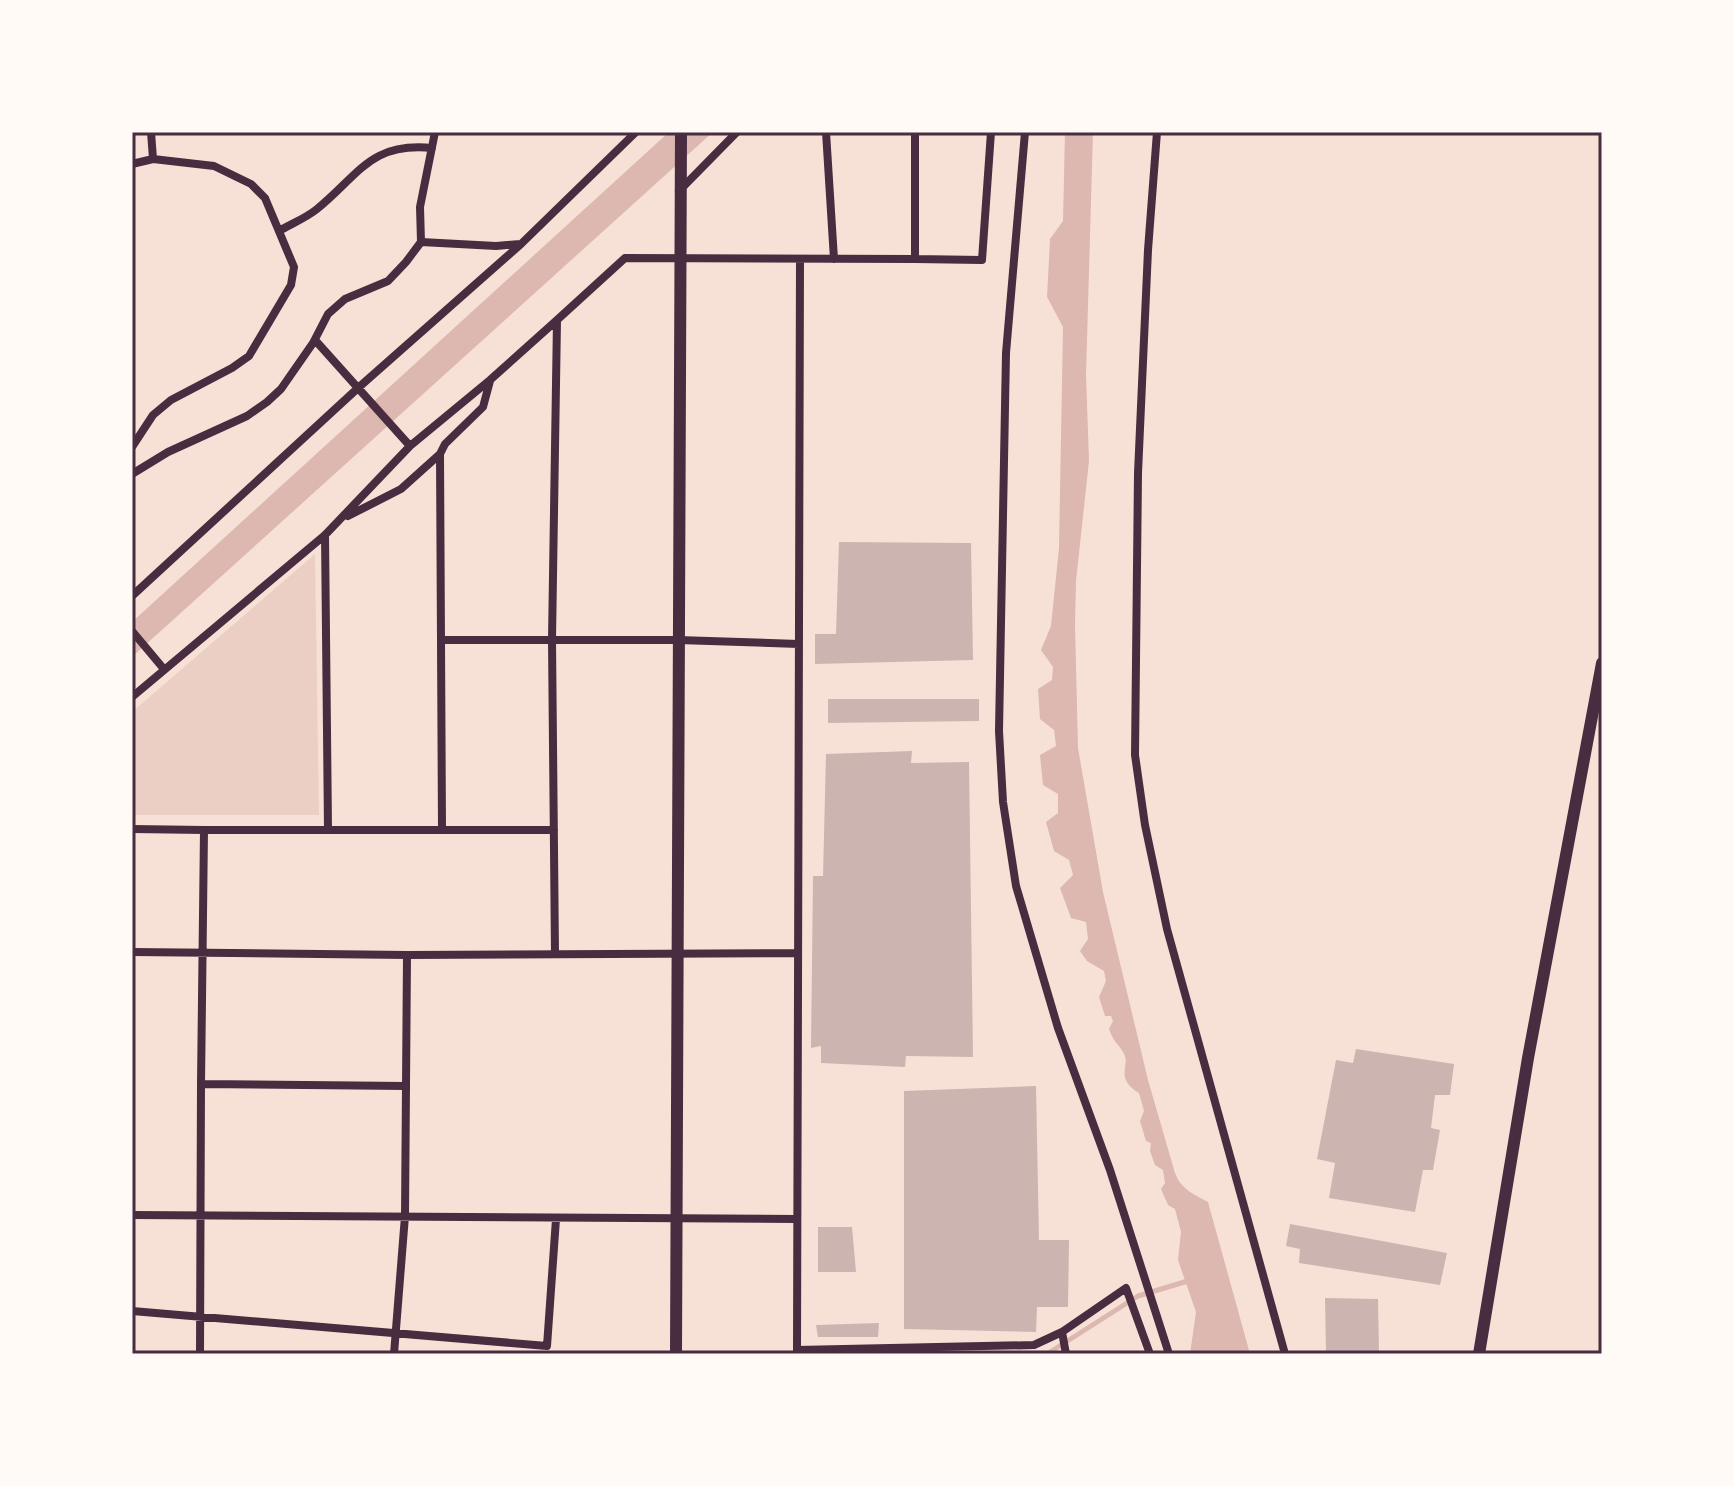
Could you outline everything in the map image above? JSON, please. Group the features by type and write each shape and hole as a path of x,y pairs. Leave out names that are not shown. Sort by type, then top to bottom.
{"street":[{"path":"151,132 153,159"},
{"path":"132,474 168,452 247,416 267,402 281,389 315,340 328,314 345,299 388,281 421,242 420,207 435,132"},
{"path":"132,596 362,391 636,132"},
{"path":"676,1354 681,132"},
{"path":"679,187 737,132"},
{"path":"826,132 834,259"},
{"path":"915,132 915,259"},
{"path":"132,697 325,535 410,446 490,380 625,258 982,260 991,132"},
{"path":"1025,132 1006,353 999,731 1003,802 1016,886 1045,986 1110,1170 1169,1354"},
{"path":"1157,132 1148,250 1138,473 1135,755 1145,825 1167,929 1285,1354"},
{"path":"279,231 315,211 375,156 408,145 432,148"},
{"path":"132,164 153,159 214,166 251,184 265,198 294,267 291,285 249,356 171,400 153,415 132,447"},
{"path":"421,242 496,246 521,244"},
{"path":"800,259 797,1350 1034,1345 1062,1335 1126,1288 1150,1354"},
{"path":"555,954 552,640 557,320"},
{"path":"315,340 410,446"},
{"path":"342,519 401,489 440,454 445,444 483,407 490,380"},
{"path":"440,454 442,830"},
{"path":"325,535 328,830"},
{"path":"132,631 163,668"},
{"path":"441,640 678,640 799,644"},
{"path":"1479,1354 1528,1058 1602,663"},
{"path":"132,829 554,830"},
{"path":"200,1354 204,830"},
{"path":"132,952 407,955 797,953"},
{"path":"394,1354 405,1216 407,955"},
{"path":"201,1084 406,1086"},
{"path":"132,1215 796,1219"},
{"path":"132,1311 547,1346 556,1219"},
{"path":"1062,1335 1066,1354"}],"shaded area":[{"path":"669,132 713,132 132,657 132,622"},
{"path":"1065,132 1093,132 1086,375 1089,461 1076,581 1078,748 1103,892 1148,1080 1175,1173 1188,1190 1208,1202 1250,1354 1190,1354 1196,1312 1178,1260 1181,1232 1175,1209 1168,1205 1161,1189 1165,1183 1163,1170 1155,1165 1150,1151 1151,1143 1146,1141 1140,1121 1144,1111 1139,1093 1127,1082 1125,1057 1111,1034 1109,1029 1113,1021 1111,1016 1105,1016 1099,997 1106,981 1104,971 1087,961 1080,951 1088,939 1086,922 1071,918 1060,888 1073,875 1069,860 1054,851 1046,822 1058,813 1058,794 1043,785 1040,755 1056,746 1054,730 1040,719 1038,689 1052,680 1053,667 1041,650 1051,626 1059,548 1063,327 1047,297 1050,239 1063,221"},
{"path":"315,554 319,815 132,815 132,712"}],"building":[{"path":"839,542 971,543 973,660 815,664 815,634 836,634"},
{"path":"828,699 979,699 979,721 828,723"},
{"path":"912,751 911,763 969,762 973,1057 906,1056 905,1067 821,1063 821,1046 811,1048 813,876 823,876 826,754"},
{"path":"1356,1049 1454,1064 1450,1095 1435,1095 1431,1128 1440,1130 1433,1170 1423,1170 1415,1212 1329,1198 1335,1163 1317,1159 1336,1060 1353,1063"},
{"path":"1036,1086 1039,1240 1069,1240 1068,1307 1037,1307 1036,1332 904,1329 904,1091"},
{"path":"1290,1224 1447,1253 1440,1285 1299,1263 1300,1249 1286,1246"},
{"path":"818,1227 852,1227 856,1272 818,1272"},
{"path":"1325,1298 1378,1299 1379,1354 1326,1354"},
{"path":"879,1323 878,1337 818,1337 816,1325"}],"waterway":[{"path":"1047,1354 1138,1296 1191,1280"}]}
